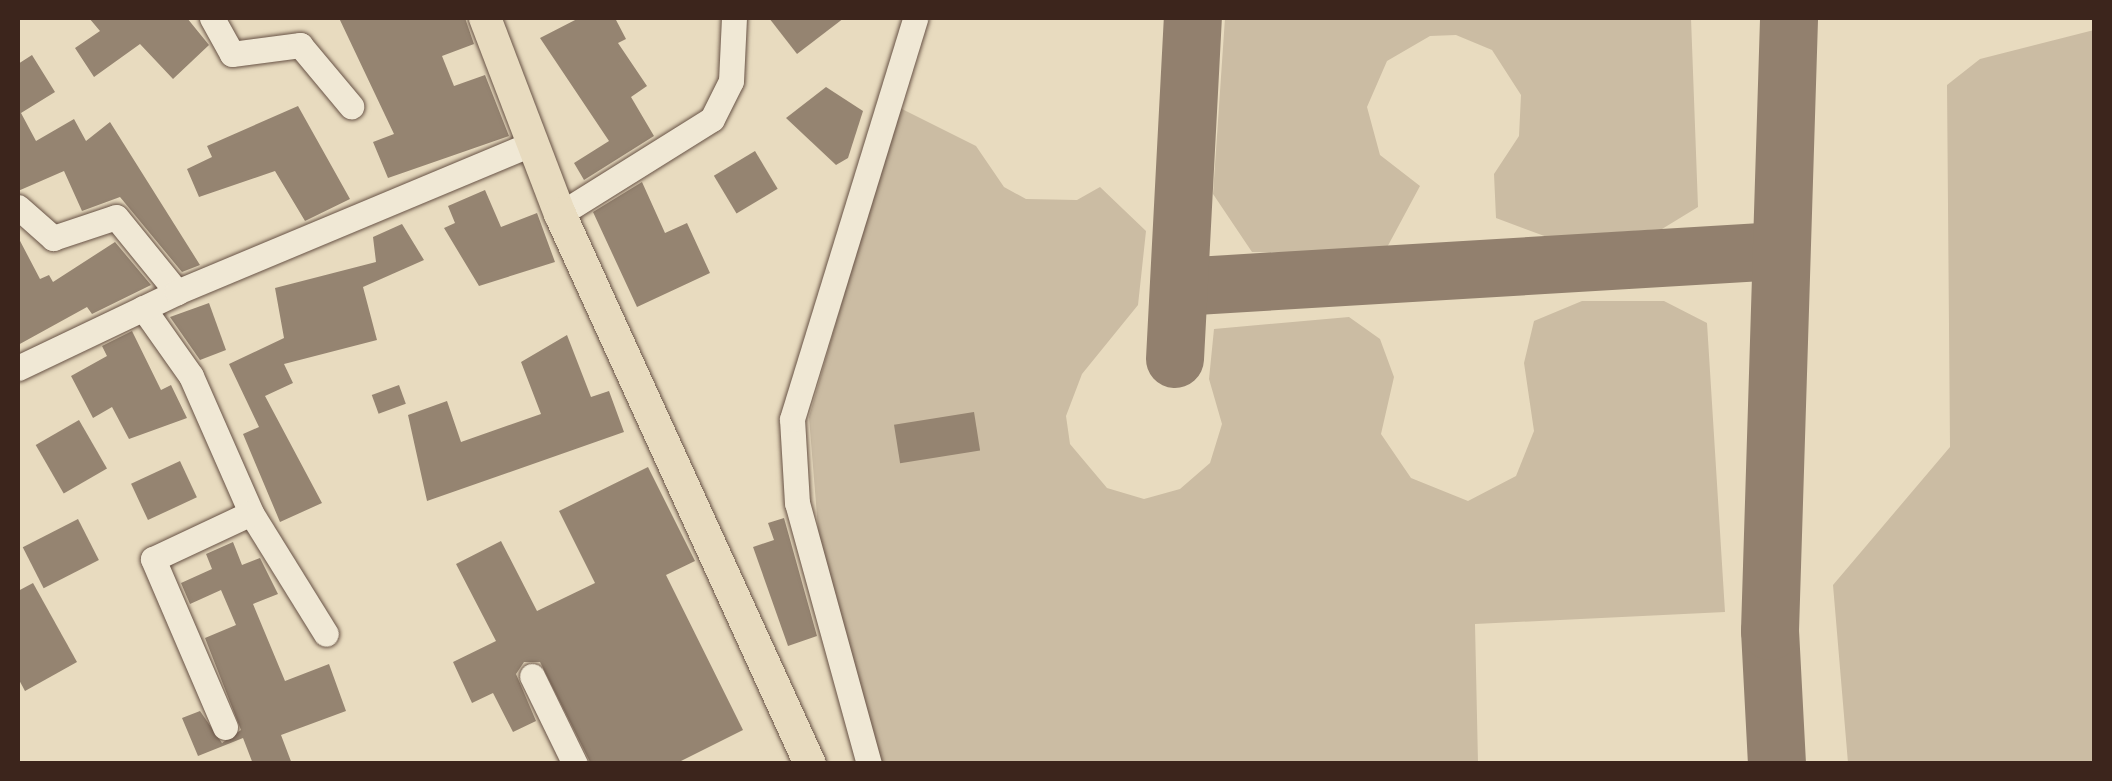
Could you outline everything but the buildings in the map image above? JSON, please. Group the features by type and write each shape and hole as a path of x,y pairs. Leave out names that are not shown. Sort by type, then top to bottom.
{"main road":[{"path":"486,18 560,214 810,764"}],"street":[{"path":"212,18 232,54 300,44 351,106"},
{"path":"560,214 712,119 730,81 734,18"},
{"path":"870,764 797,502 792,419 915,18"},
{"path":"18,368 177,292 531,144"},
{"path":"18,207 53,238 116,216 177,292"},
{"path":"143,308 220,430 251,513 326,634"},
{"path":"225,727 152,559 251,513"},
{"path":"532,676 575,764"}],"shaded area":[{"path":"1225,18 1691,18 1698,207 1662,229 1547,237 1496,218 1494,174 1519,136 1521,95 1492,50 1456,35 1430,36 1387,61 1367,107 1380,155 1420,186 1384,253 1252,252 1213,194"},
{"path":"2094,30 2094,763 1848,763 1833,585 1950,447 1947,85 1980,59"},
{"path":"898,107 976,146 1004,187 1026,199 1077,200 1100,187 1146,231 1138,305 1082,374 1066,416 1070,444 1107,488 1144,499 1180,489 1210,463 1222,424 1209,379 1214,329 1349,317 1380,339 1394,377 1381,434 1411,478 1468,501 1516,476 1534,431 1524,363 1534,321 1582,301 1664,301 1707,323 1725,612 1475,624 1478,763 883,763 854,701 820,553 809,417"}],"taxiway":[{"path":"1175,359 1193,18"},
{"path":"1777,764 1770,631 1789,18"},
{"path":"1179,287 1779,251"}]}
